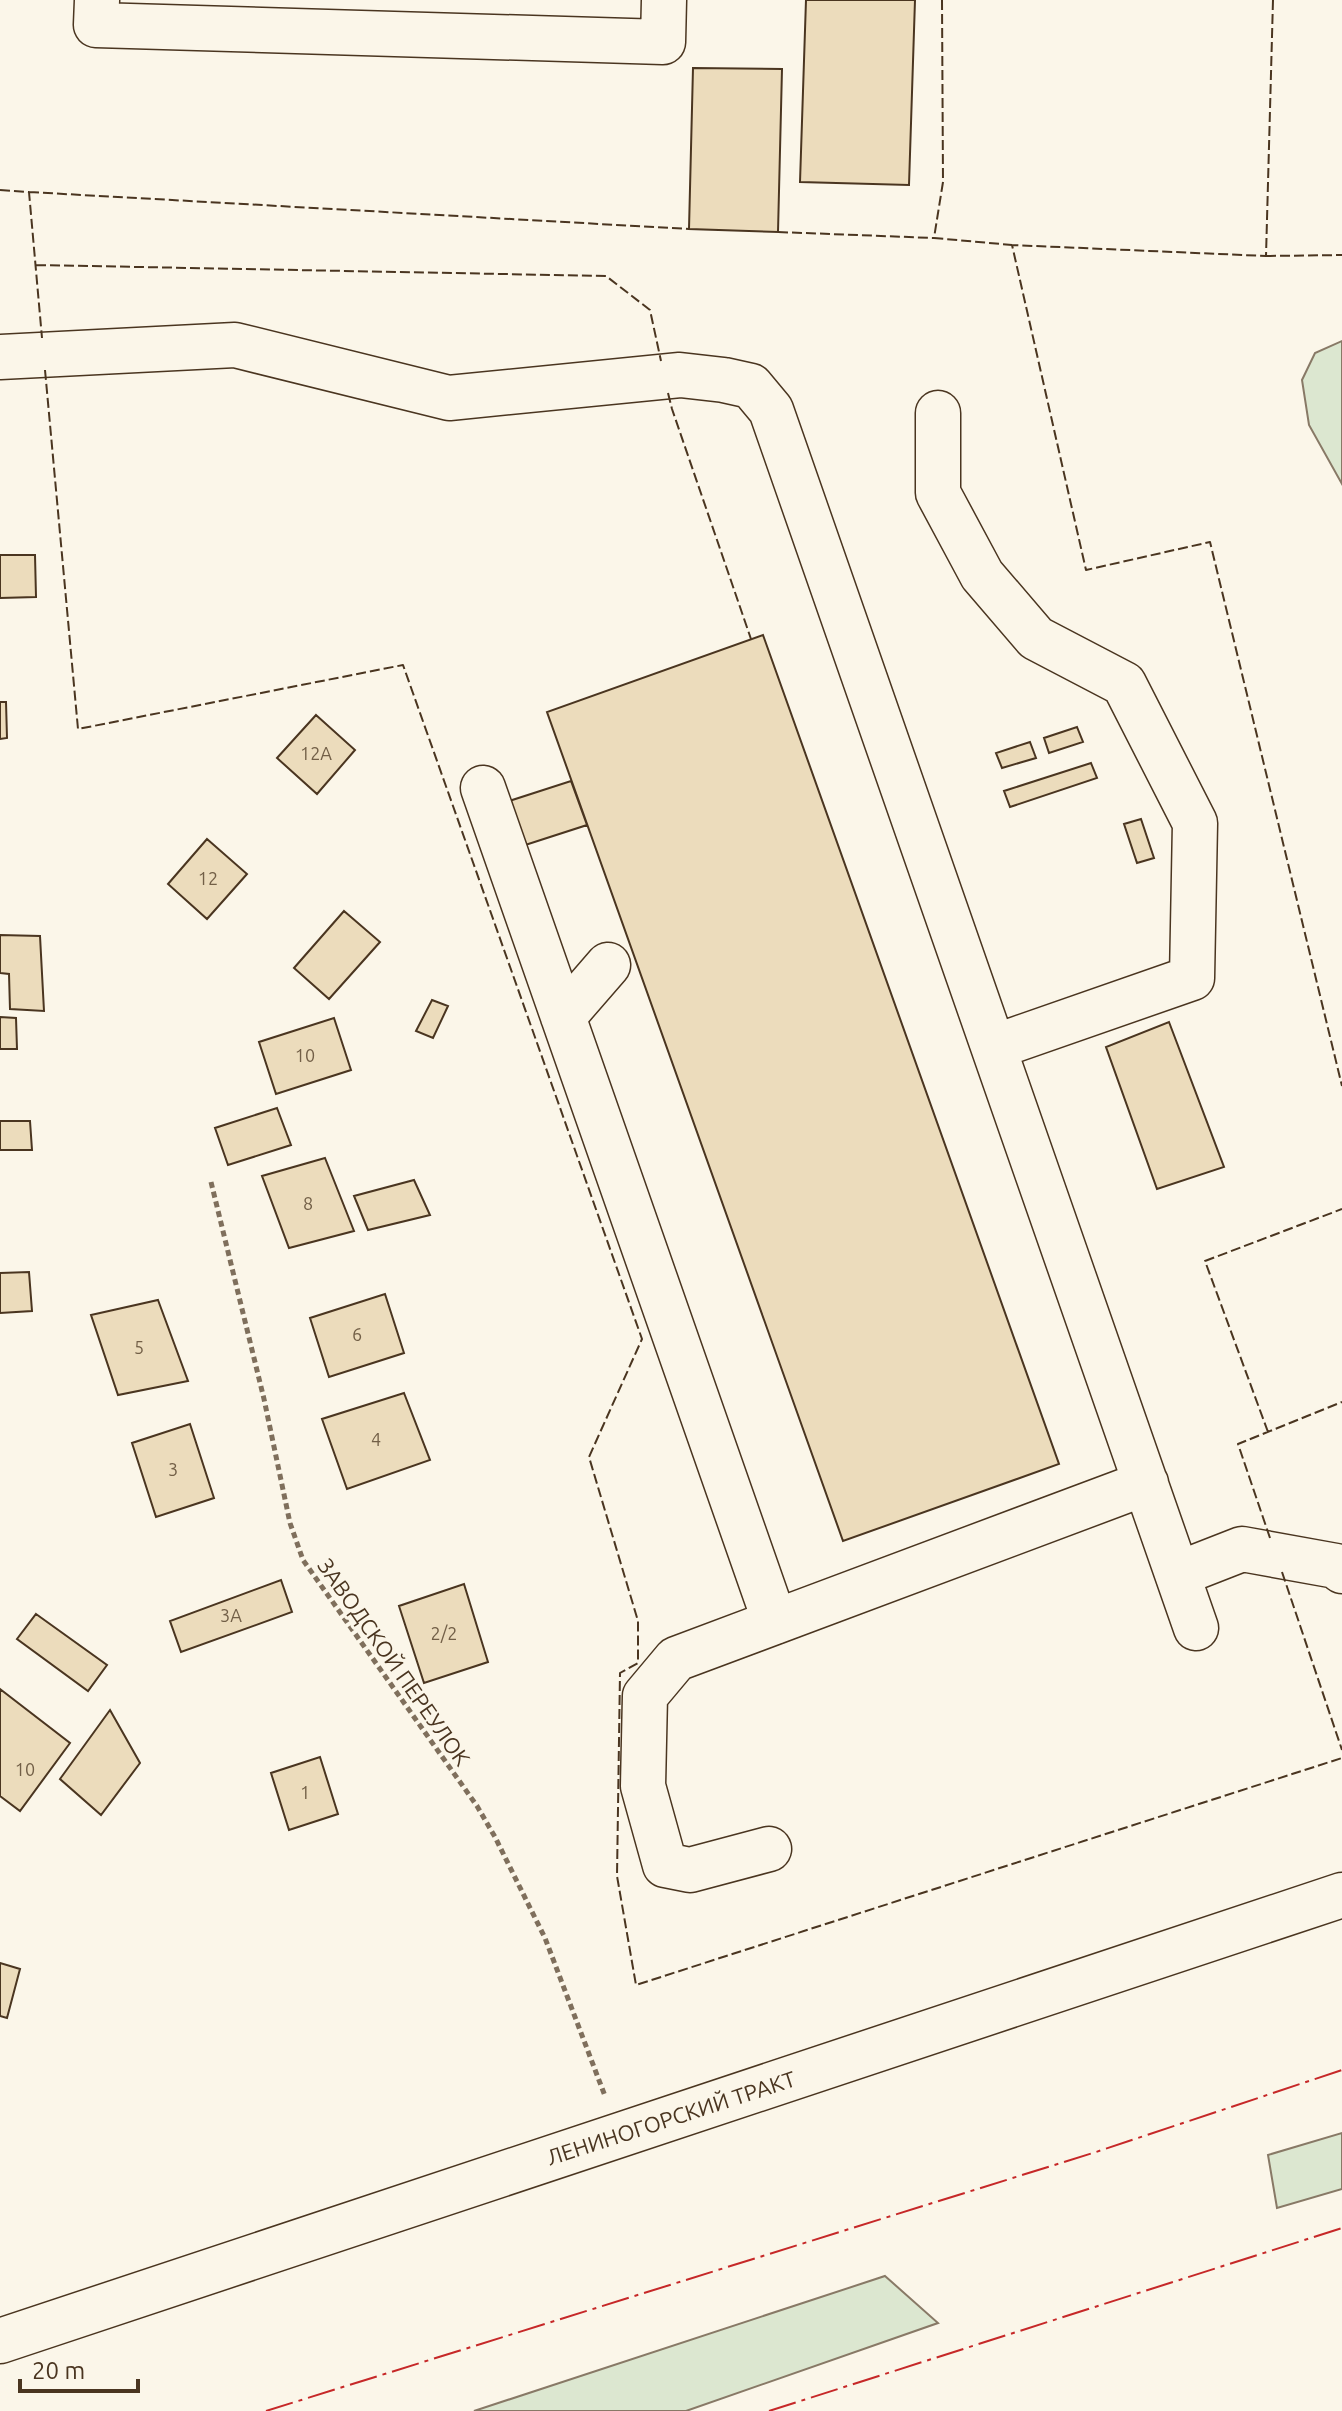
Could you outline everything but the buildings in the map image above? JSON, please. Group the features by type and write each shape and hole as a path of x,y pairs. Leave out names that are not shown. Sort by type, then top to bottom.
{"main road":[{"path":"97,0 96,25 663,42 664,0"},
{"path":"0,357 235,345 449,398 680,375 751,386 771,410 1196,1628"},
{"path":"938,413 938,493 982,575 1036,638 1124,684 1195,823 1192,978 994,1047"},
{"path":"483,788 775,1622"},
{"path":"563,1017 608,965"},
{"path":"769,1849 690,1870 665,1865 643,1786 645,1696 676,1659 1146,1483"},
{"path":"1178,1574 1242,1549 1336,1566 1342,1571"},
{"name":"ЛЕНИНОГОРСКИЙ ТРАКТ","path":"0,2341 1342,1895"}],"path":[{"name":"ЗАВОДСКОЙ ПЕРЕУЛОК","path":"211,1182 264,1399 290,1523 303,1560 477,1806 495,1837 545,1938 620,2134"}],"green space":[{"path":"1342,341 1342,484 1309,425 1302,380 1315,353"},
{"path":"1342,2133 1342,2189 1277,2208 1268,2155"},
{"path":"885,2276 938,2323 686,2411 474,2411"}],"fence":[{"path":"942,0 943,182 934,238 1012,245"},
{"path":"1273,0 1266,256 1012,245 1086,570 1210,542 1342,1086"},
{"path":"0,190 29,192 42,338"},
{"path":"29,192 689,229"},
{"path":"778,232 934,238"},
{"path":"1266,256 1342,255"},
{"path":"36,265 606,276 650,310 661,361"},
{"path":"45,370 78,729 403,665 642,1339 589,1457 638,1621 638,1663 620,1673 617,1876 636,1985 1342,1758"},
{"path":"668,393 751,639"},
{"path":"1268,1432 1205,1261 1342,1209"},
{"path":"1270,1538 1238,1444 1342,1402"},
{"path":"1282,1572 1342,1750"}],"power":[{"path":"266,2411 1096,2152 1342,2070"},
{"path":"769,2411 1342,2228"}]}
